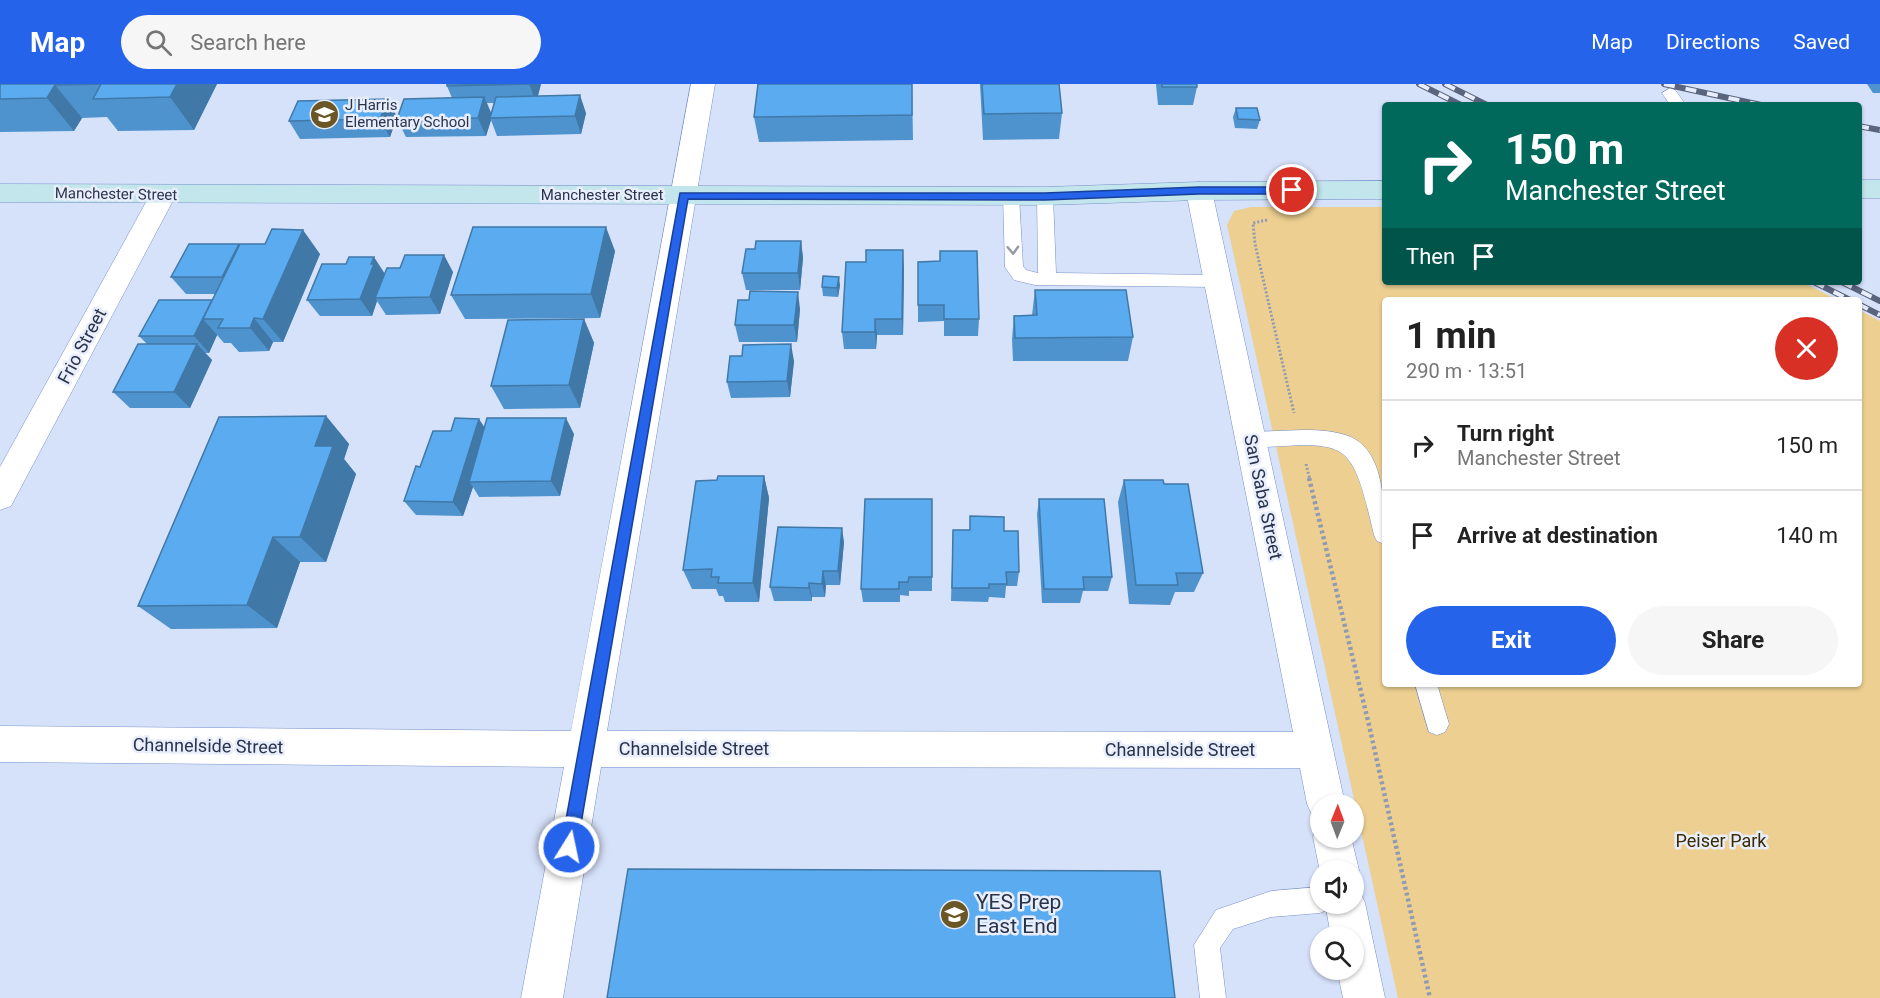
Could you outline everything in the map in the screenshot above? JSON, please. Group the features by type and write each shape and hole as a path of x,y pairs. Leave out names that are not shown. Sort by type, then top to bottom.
{"street":[{"path":"542,998 704,84"},
{"path":"1862,189 1880,189"},
{"name":"Manchester Street","path":"0,193 1045,196 1199,190 1382,190"},
{"name":"San Saba Street","path":"1199,190 1324,794"},
{"name":"Frio Street","path":"0,497 163,195"},
{"name":"Channelside Street","path":"0,744 587,749 1316,750"},
{"path":"1360,980 1364,998"}],"lane":[{"path":"1011,196 1014,267 1020,275 1047,279 1218,281"},
{"path":"1045,196 1047,279"},
{"path":"1251,440 1332,439 1352,447 1366,469 1382,528"},
{"path":"1427,687 1437,724"},
{"path":"1213,998 1207,945 1225,919 1271,904 1310,901"}],"path":[{"path":"1269,219 1253,224 1255,244 1369,725 1430,998"}],"green space":[{"name":"Peiser Park","path":"1251,207 1382,207 1382,285 1808,285 1832,297 1382,297 1382,687 1862,687 1862,312 1880,321 1880,998 1398,998 1364,844 1364,794 1353,794 1227,225 1234,211"}],"building":[{"path":"0,84 101,84 55,85 47,98 0,99"},
{"path":"101,84 177,84 170,97 93,99"},
{"path":"447,84 529,84 447,86"},
{"path":"758,84 912,84 912,115 754,117"},
{"path":"982,84 1059,84 1062,113 984,114"},
{"path":"1162,84 1197,84 1197,87 1162,87"},
{"path":"580,95 575,116 490,118 496,97"},
{"path":"484,97 478,118 397,119 404,99"},
{"path":"388,99 380,119 289,121 298,101"},
{"path":"1236,108 1257,108 1260,120 1238,119"},
{"path":"473,227 606,227 591,294 451,295"},
{"path":"272,229 303,230 263,319 254,318 250,328 218,328 223,319 203,319 240,244 265,244"},
{"path":"756,241 801,241 798,273 742,273 746,249 755,249"},
{"path":"189,244 239,244 222,277 171,277"},
{"path":"866,250 903,250 902,319 875,319 875,332 842,332 846,262 866,262"},
{"path":"940,251 977,251 979,319 944,319 944,305 918,305 918,262 940,261"},
{"path":"405,255 444,255 430,297 375,298 387,268 400,268"},
{"path":"349,257 374,257 371,264 374,264 360,299 307,300 322,264 346,264"},
{"path":"823,276 839,277 837,288 822,287"},
{"path":"1035,290 1126,290 1133,337 1015,338 1014,316 1037,315"},
{"path":"750,291 798,292 794,325 735,325 738,300 749,300"},
{"path":"159,300 212,300 194,336 139,336"},
{"path":"584,319 569,385 491,386 508,320"},
{"path":"138,344 197,344 174,392 113,392"},
{"path":"791,344 787,381 727,382 730,356 742,356 743,345"},
{"path":"326,416 315,446 333,446 300,537 273,537 247,605 138,606 219,417"},
{"path":"455,418 479,419 453,502 404,501 416,466 420,467 433,431 451,431"},
{"path":"487,418 566,418 551,481 469,482"},
{"path":"718,476 764,476 753,583 718,583 719,577 711,577 712,569 683,570 696,481 717,480"},
{"path":"1124,480 1163,480 1164,484 1188,484 1203,573 1176,573 1178,585 1136,585"},
{"path":"865,499 932,499 932,577 909,577 908,582 899,582 899,589 861,589"},
{"path":"1039,499 1104,499 1112,577 1083,577 1084,589 1044,589"},
{"path":"970,516 1004,517 1004,531 1018,531 1019,572 1006,572 1007,584 989,584 989,588 952,588 953,530 970,530"},
{"path":"778,527 842,528 838,571 823,571 822,584 809,583 809,588 770,587"},
{"name":"YES Prep East End","path":"628,869 1160,871 1175,998 607,998"}],"railway":[{"path":"1419,84 1455,102"},
{"path":"1445,84 1481,102"},
{"path":"1664,84 1747,102"},
{"path":"1862,127 1880,130"},
{"path":"1820,285 1844,297"},
{"path":"1848,285 1880,301"},
{"path":"1862,306 1880,315"}],"place":[{"name":"J Harris Elementary School","path":"324,114"},
{"name":"YES Prep East End","path":"955,914"}],"route":[{"path":"569,847 683,195 1045,196 1199,190 1292,190"}]}
